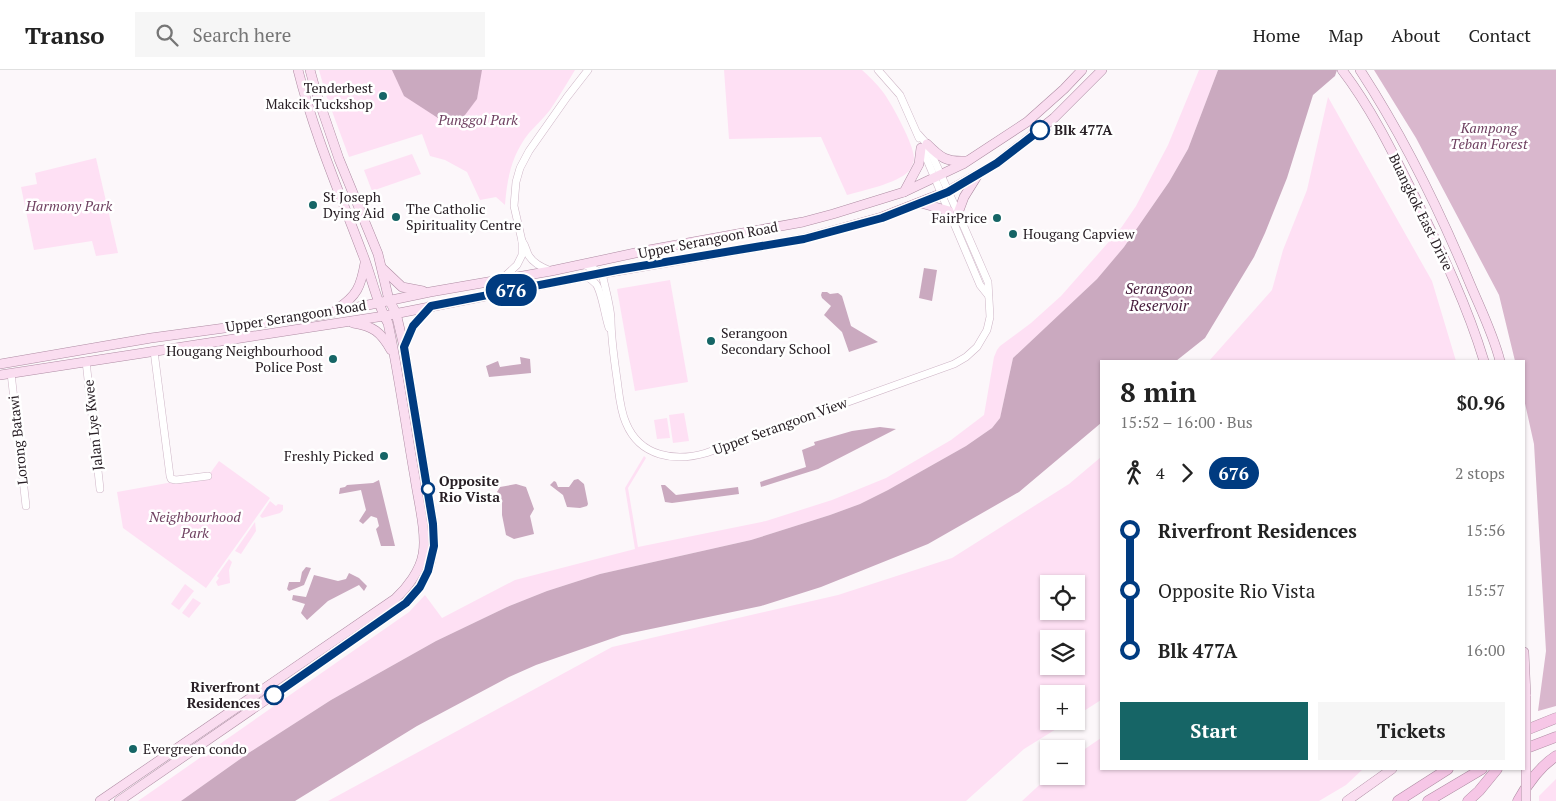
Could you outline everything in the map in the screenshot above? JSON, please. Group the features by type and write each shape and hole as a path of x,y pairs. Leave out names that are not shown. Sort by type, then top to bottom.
{"highway":[{"path":"1525,731 1556,718"},
{"path":"1525,749 1556,736"},
{"path":"1518,801 1530,780 1556,756"},
{"path":"1399,800 1446,770"},
{"path":"1428,801 1480,770"},
{"path":"1468,801 1496,770"}],"main road":[{"path":"100,801 398,596 420,566 424,545 395,356 388,323 324,155 303,92 298,70"},
{"path":"119,801 402,606 420,587 432,558 434,546 433,524 404,347 396,313 389,300 382,268 339,158 310,70"},
{"name":"Upper Serangoon Road","path":"0,364 151,338 333,312 802,222 904,192 968,161 1027,122 1082,70"},
{"name":"Upper Serangoon Road","path":"0,375 384,316 602,273 804,239 882,218 945,193 997,163 1040,130 1081,93 1102,70"},
{"name":"Buangkok East Drive","path":"1342,70 1374,117 1424,216 1464,306 1484,360"},
{"name":"Buangkok East Drive","path":"1360,70 1412,158 1437,209 1480,307 1500,360"},
{"path":"904,192 919,164 924,146 944,159 956,162 968,161"},
{"path":"920,203 954,212 978,174"},
{"path":"333,312 350,301 357,292 362,282 365,261"},
{"path":"382,268 402,287 430,292"},
{"path":"404,347 413,326 431,306"},
{"path":"346,322 361,324 377,330 395,356"},
{"path":"1525,674 1526,801"},
{"path":"1347,801 1391,770"}],"street":[{"path":"503,278 519,262 522,255 522,240 514,206 514,195 520,168 528,151 588,70"},
{"name":"Upper Serangoon View","path":"602,273 611,317 610,331 621,406 626,424 636,440 659,455 687,458 706,453 954,364 966,357 977,347 989,324 988,296 980,285 954,212 900,95 878,70"},
{"path":"522,240 532,260 542,268 551,270"},
{"path":"581,264 602,273"},
{"name":"Upper Serangoon View","path":"586,276 595,282 598,288 604,316 610,331"},
{"path":"154,351 170,476 176,480 208,476"},
{"name":"Jalan Lye Kwee","path":"86,361 100,489"},
{"name":"Lorong Batawi","path":"11,373 26,506"}],"green space":[{"name":"Punggol Park","path":"319,70 575,70 550,110 529,133 518,149 511,167 505,205 496,197 480,200 467,172 445,160 430,156 422,134 349,157 326,95"},
{"path":"724,70 862,70 883,92 902,125 913,152 914,160 911,168 896,180 847,195 821,137 729,139"},
{"path":"1199,70 1218,70 1188,149 1169,182 1124,247 1097,279 1013,358 1000,418 992,428 966,446 888,490 860,504 830,515 751,540 600,574 547,591 507,607 436,641 331,700 250,752 181,801 138,801 409,612 425,595 442,618 515,580 635,549 625,488 644,456 646,458 628,488 638,547 766,521 832,500 886,478 951,440 984,415 994,357 1000,346 1031,323 1061,296 1121,228 1136,206 1168,145"},
{"name":"Kampong Teban Forest","path":"1374,70 1556,70 1556,706 1538,711 1546,651 1534,444 1525,404 1525,360 1515,360 1499,295 1416,138"},
{"path":"1328,97 1432,281 1456,360 1210,360 1272,290 1283,250 1307,190"},
{"path":"412,154 421,174 372,191 364,170"},
{"name":"Harmony Park","path":"96,158 118,253 96,256 92,241 34,250 21,187 37,184 35,173"},
{"path":"670,280 688,382 635,391 617,289"},
{"path":"684,413 689,441 673,443 669,415"},
{"path":"667,418 670,438 657,439 654,420"},
{"path":"1100,458 1100,701 1085,710 1085,685 1040,685 1040,730 1055,730 1024,749 966,801 328,801 612,647 838,595 952,558 1069,484"},
{"name":"Neighbourhood Park","path":"219,461 270,498 206,588 123,528 117,492 173,482 173,484 206,479"},
{"path":"270,501 276,506 278,504 283,505 283,510 280,513 262,518 260,516"},
{"path":"255,522 256,531 241,554 235,551"},
{"path":"229,559 232,562 229,570 230,583 218,586 216,582 219,578 217,576"},
{"path":"185,584 194,591 179,610 171,604"},
{"path":"193,598 201,603 189,618 182,613"},
{"path":"1100,739 1100,770 1362,770 1346,785 1319,801 1022,801 1040,784 1085,785 1085,749"},
{"path":"1556,779 1556,801 1539,801 1539,796"}],"water":[{"path":"392,70 482,70 477,99 462,119 441,120 404,96"},
{"name":"Serangoon Reservoir","path":"1218,70 1337,70 1335,76 1313,95 1287,178 1265,233 1254,257 1205,338 1177,360 1100,360 1100,424 1019,492 928,544 821,587 761,606 622,635 536,665 509,677 417,726 295,801 181,801 250,752 331,700 436,641 507,607 547,591 600,574 751,540 830,515 860,504 888,490 966,446 992,428 1000,418 1013,358 1097,279 1124,247 1169,182 1188,149"},
{"path":"924,268 937,270 932,301 919,298"},
{"path":"822,292 838,293 842,296 851,326 878,342 849,352 842,332 824,315 831,306 822,298"},
{"path":"520,357 530,359 531,373 489,377 486,366 498,361 500,367 521,364"},
{"path":"880,427 896,429 818,469 761,487 760,482 806,467 802,450 815,445 814,442 852,431"},
{"path":"578,479 584,484 588,504 580,508 567,507 563,495 550,485 554,481 558,487 569,487 574,480"},
{"path":"379,480 395,546 381,546 376,529 379,526 377,518 371,516 363,524 359,521 366,510 361,490 339,494 340,488 347,485 373,483"},
{"path":"516,484 526,487 534,509 530,516 534,534 514,539 506,535 502,515 502,501 497,492 500,487"},
{"path":"661,485 665,485 676,495 738,487 739,494 672,503 665,502"},
{"path":"306,567 311,568 304,585 289,591 287,589 289,582 300,582 302,572"},
{"path":"349,573 359,578 367,586 364,591 359,585 328,601 307,620 301,613 305,604 292,600 293,595 306,597 314,575 338,581 346,579"}],"bus line":[{"name":"676","path":"274,695 402,606 420,587 428,571 434,546 433,524 404,347 413,326 431,306 617,270 804,239 882,218 948,192 997,163 1040,130"}],"place":[{"name":"Tenderbest Makcik Tuckshop","path":"383,96"},
{"name":"Blk 477A","path":"1040,130"},
{"name":"St Joseph Dying Aid","path":"313,205"},
{"name":"The Catholic Spirituality Centre","path":"396,217"},
{"name":"FairPrice","path":"997,218"},
{"name":"Hougang Capview","path":"1013,234"},
{"name":"Serangoon Secondary School","path":"711,341"},
{"name":"Hougang Neighbourhood Police Post","path":"333,359"},
{"name":"Freshly Picked","path":"384,456"},
{"name":"Opposite Rio Vista","path":"428,489"},
{"name":"Riverfront Residences","path":"274,695"},
{"name":"Evergreen condo","path":"133,749"}]}
